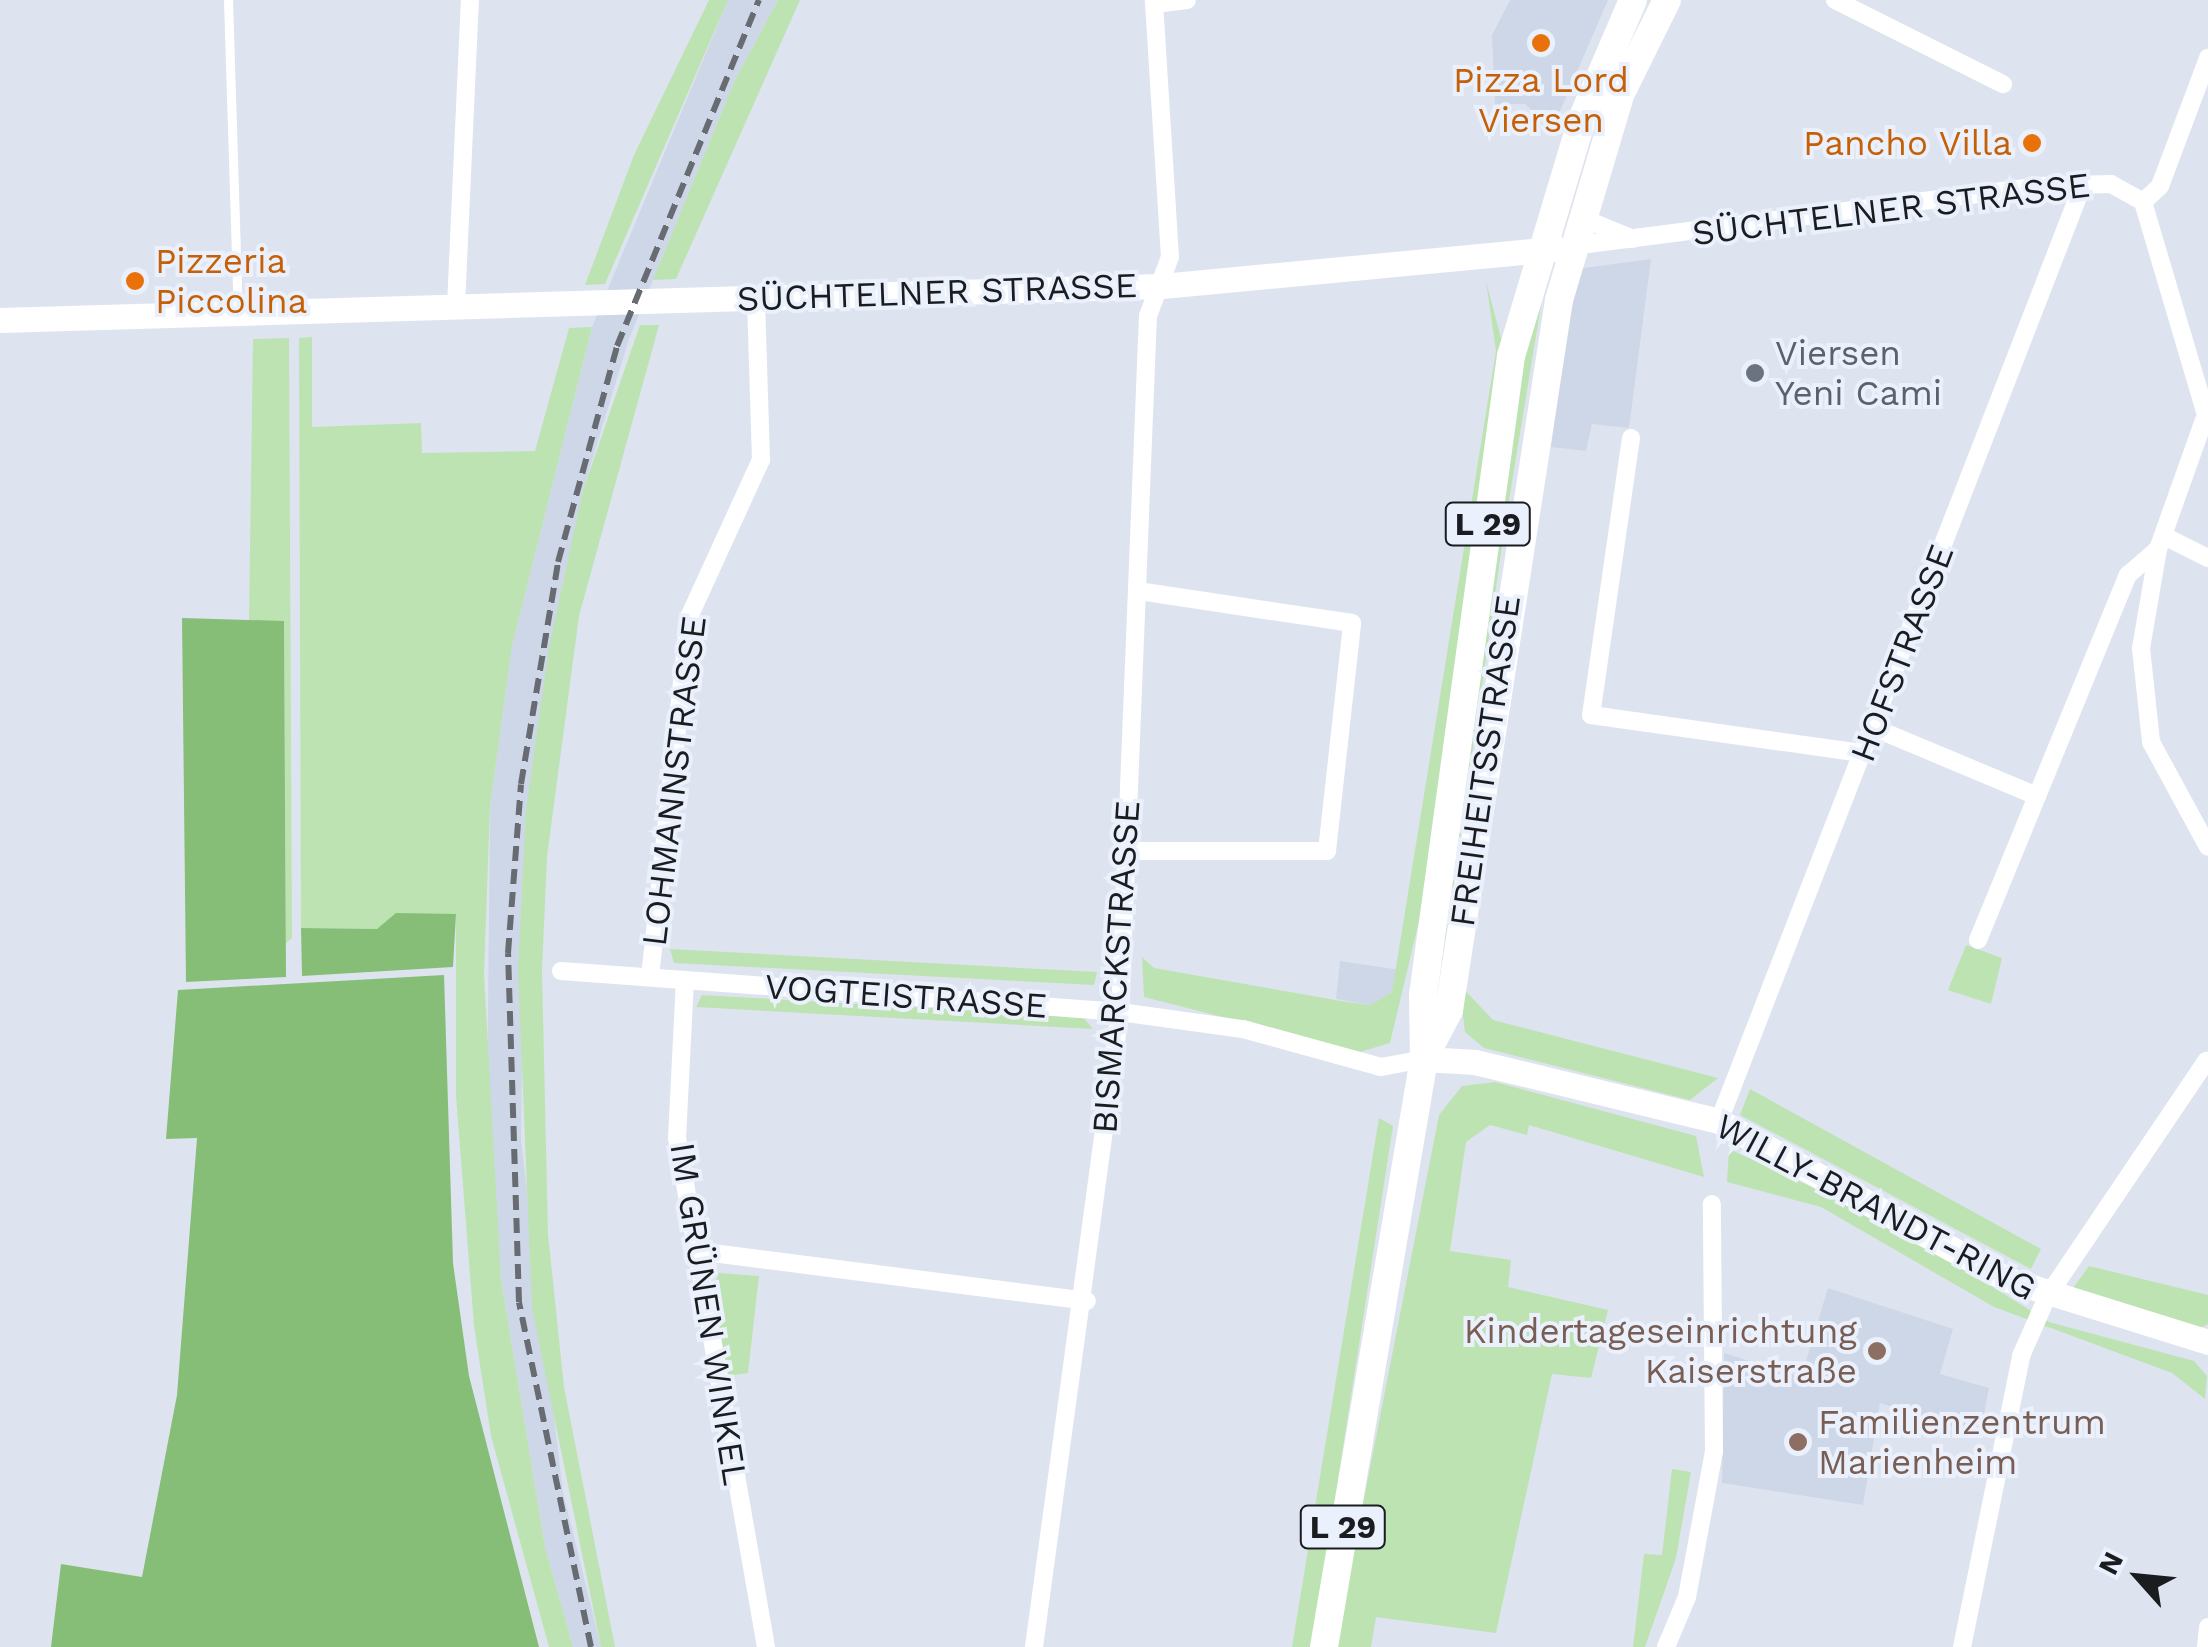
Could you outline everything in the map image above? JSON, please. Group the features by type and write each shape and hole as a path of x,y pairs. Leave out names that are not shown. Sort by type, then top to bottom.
{"main road":[{"name":"FREIHEITSSTRASSE","path":"1324,1647 1424,1059 1423,995 1528,284 1536,253 1634,0"},
{"name":"FREIHEITSSTRASSE","path":"1424,1059 1449,1010 1545,363 1580,217 1620,95 1667,0"},
{"name":"SÜCHTELNER STRASSE","path":"0,320 1162,286 1501,258 1572,246"},
{"path":"1501,258 1528,284"},
{"name":"WILLY-BRANDT-RING","path":"1424,1059 1474,1062 1719,1121 2047,1296 2208,1342"}],"street":[{"path":"456,306 470,0"},
{"path":"1154,2 1186,0"},
{"path":"1835,0 2003,84"},
{"name":"BISMARCKSTRASSE","path":"1034,1647 1087,1301 1120,1012 1148,316 1170,258 1154,2"},
{"path":"2208,58 2160,186 2143,202 2206,421 2161,542 2141,648 2151,742 2208,847"},
{"name":"SÜCHTELNER STRASSE","path":"1572,246 2082,184 2110,184 2143,202"},
{"name":"HOFSTRASSE","path":"1719,1121 2082,184"},
{"name":"SÜCHTELNER STRASSE","path":"1580,217 1634,239"},
{"name":"LOHMANNSTRASSE","path":"650,978 689,617 760,460 756,298"},
{"path":"1631,438 1592,715 1863,753"},
{"path":"2161,542 2208,558"},
{"path":"1978,940 2128,575 2161,542"},
{"path":"1126,851 1327,851 1352,623 1139,591"},
{"path":"1872,727 2036,796"},
{"name":"VOGTEISTRASSE","path":"561,971 1120,1012 1243,1029 1381,1067 1424,1059"},
{"name":"IM GRÜNEN WINKEL","path":"685,980 677,1138 766,1647"},
{"path":"1962,1647 2021,1356 2047,1296 2206,1061"},
{"path":"1666,1647 1687,1598 1714,1452 1712,1204"},
{"path":"697,1251 1087,1301"},
{"path":"2206,1647 2208,1626"}],"lane":[{"path":"228,0 238,314"}],"shaded area":[{"path":"728,0 778,0 734,82 629,339 583,490 526,810 521,1140 563,1492 601,1647 573,1647 545,1547 501,1279 487,1119 490,807 512,646 592,327"},
{"path":"1510,0 1608,0 1552,130 1525,104 1495,104 1492,35"},
{"path":"1651,259 1629,428 1592,424 1586,451 1551,447 1576,269"},
{"path":"1340,961 1401,970 1392,992 1370,1005 1336,999"},
{"path":"1828,1288 1953,1329 1940,1374 1989,1388 1980,1435 1880,1403 1863,1505 1722,1483 1724,1353 1801,1377"}],"green space":[{"path":"709,0 728,0 605,284 585,285 634,155"},
{"path":"778,0 800,0 676,279 653,280 734,82"},
{"path":"1486,281 1503,346 1420,917 1390,1043 1360,1052 1144,997 1142,957 1154,968 1347,1002 1370,1005 1392,992 1496,351"},
{"path":"1542,299 1505,525 1436,1007 1522,367"},
{"path":"640,325 659,325 579,616 547,857 542,970 548,1234 564,1387 615,1647 601,1647 532,1308 518,971 526,810 549,648 583,490"},
{"path":"592,327 512,646 490,807 484,974 501,1279 545,1547 573,1647 549,1647 491,1436 474,1326 456,1096 456,914 377,929 301,928 299,338 312,337 312,427 421,423 422,453 535,451 569,328"},
{"path":"289,338 292,938 286,943 284,622 249,620 253,339"},
{"path":"182,618 284,621 286,977 186,982"},
{"path":"396,913 456,914 453,967 302,976 301,928 377,929"},
{"path":"1966,945 2002,958 1991,1004 1948,990"},
{"path":"670,949 1097,972 1094,985 674,963"},
{"path":"444,975 453,1263 469,1376 539,1647 51,1647 61,1564 142,1577 177,1395 197,1138 166,1139 178,990"},
{"path":"1459,984 1493,1020 1718,1078 1690,1100 1484,1048 1465,1032"},
{"path":"702,995 1083,1017 1093,1029 696,1007"},
{"path":"1495,1082 1696,1136 1704,1177 1529,1125 1527,1135 1490,1125 1466,1142 1450,1251 1511,1260 1508,1287 1608,1310 1591,1378 1552,1374 1496,1633 1376,1617 1371,1647 1335,1647 1439,1115 1462,1086"},
{"path":"1750,1089 2041,1249 2031,1269 1740,1115"},
{"path":"1379,1118 1393,1126 1312,1647 1292,1647"},
{"path":"1729,1149 1890,1223 2049,1322 2194,1361 2207,1376 2205,1399 2172,1373 1994,1307 1821,1207 1727,1182"},
{"path":"2089,1266 2208,1295 2208,1324 2196,1330 2073,1288"},
{"path":"719,1273 759,1276 748,1373 728,1376 712,1291"},
{"path":"1672,1469 1691,1472 1676,1558 1645,1647 1633,1647 1644,1554 1662,1555"}],"railway":[{"path":"591,1647 519,1302 508,953 521,784 558,562 617,346 759,0"}],"place":[{"name":"Pizza Lord Viersen","path":"1541,43"},
{"name":"Pancho Villa","path":"2032,143"},
{"name":"Pizzeria Piccolina","path":"135,281"},
{"name":"Viersen Yeni Cami","path":"1755,373"},
{"name":"Kindertageseinrichtung Kaiserstraße","path":"1877,1351"},
{"name":"Familienzentrum Marienheim","path":"1798,1442"}]}
